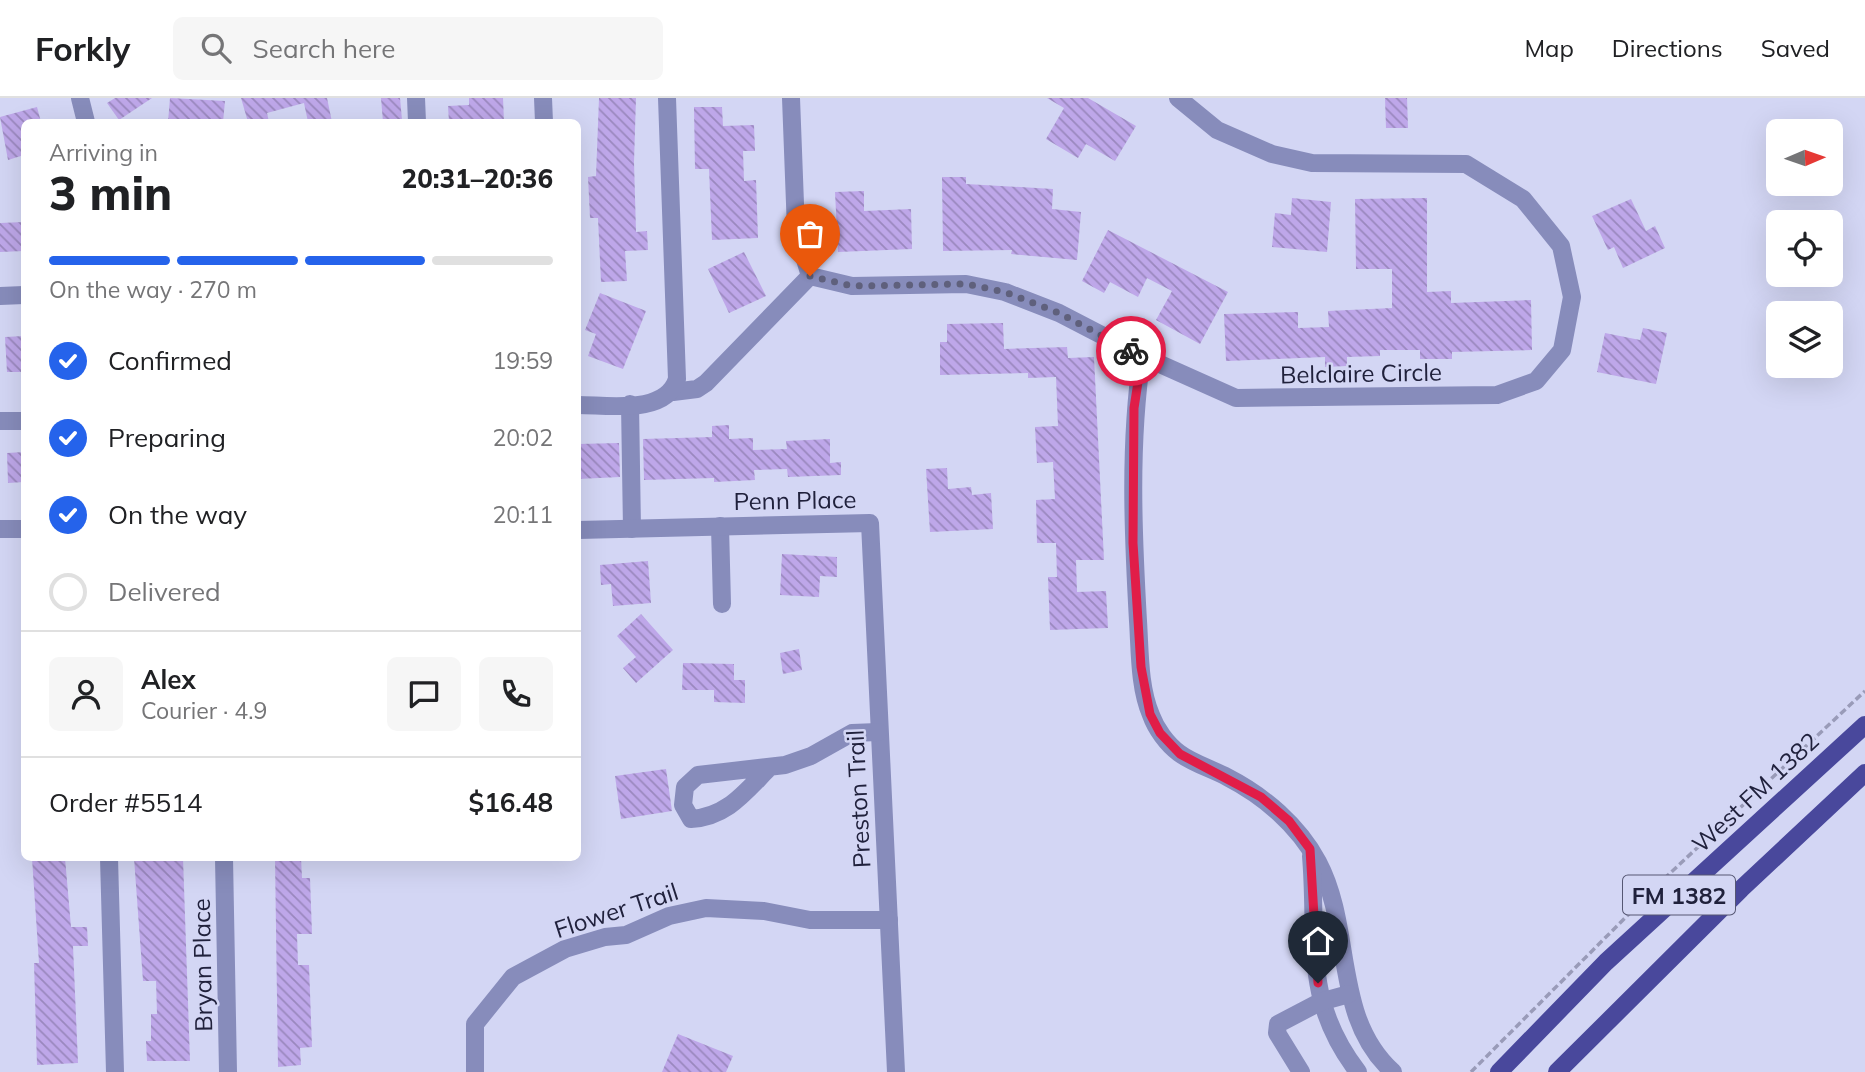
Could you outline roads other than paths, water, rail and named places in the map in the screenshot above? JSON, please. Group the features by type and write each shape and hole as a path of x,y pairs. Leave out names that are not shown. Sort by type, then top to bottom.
{"main road":[{"name":"West FM 1382","path":"1499,1072 1606,962 1865,725"},
{"name":"FM 1382","path":"1557,1072 1741,889 1865,772"}],"street":[{"path":"80,98 85,119"},
{"path":"416,98 417,119"},
{"path":"543,98 544,119"},
{"path":"667,98 677,379 673,392"},
{"path":"581,405 661,401 673,392 697,390 810,276 796,230 791,98"},
{"name":"Belclaire Circle","path":"810,276 852,286 966,284 1005,292 1059,313 1142,356 1236,398 1497,395 1536,381 1562,350 1572,297 1561,246 1523,199 1466,164 1312,163 1272,154 1217,130 1178,98"},
{"path":"0,296 21,295"},
{"path":"1142,356 1134,408 1133,543 1141,667 1150,714 1160,733 1180,754 1261,797 1289,821 1310,849 1337,911 1349,994 1365,1039 1394,1072"},
{"path":"630,404 632,529"},
{"path":"0,421 21,421"},
{"name":"Penn Place","path":"581,530 870,523"},
{"name":"Preston Trail","path":"870,523 896,1072"},
{"name":"Penn Place","path":"720,526 722,604"},
{"path":"0,529 21,529"},
{"path":"769,768 734,802 712,818 691,819 683,805 685,787 698,775 769,768 811,756 852,733 878,732"},
{"path":"1310,849 1312,925 1320,1002 1340,1049 1358,1072"},
{"path":"109,861 115,1072"},
{"name":"Bryan Place","path":"224,861 228,1072"},
{"name":"Flower Trail","path":"475,1072 475,1024 513,977 565,949 605,937 626,935 669,916 706,908 764,911 810,920 889,920"},
{"path":"1301,1072 1276,1028 1320,1002 1349,994"}]}
